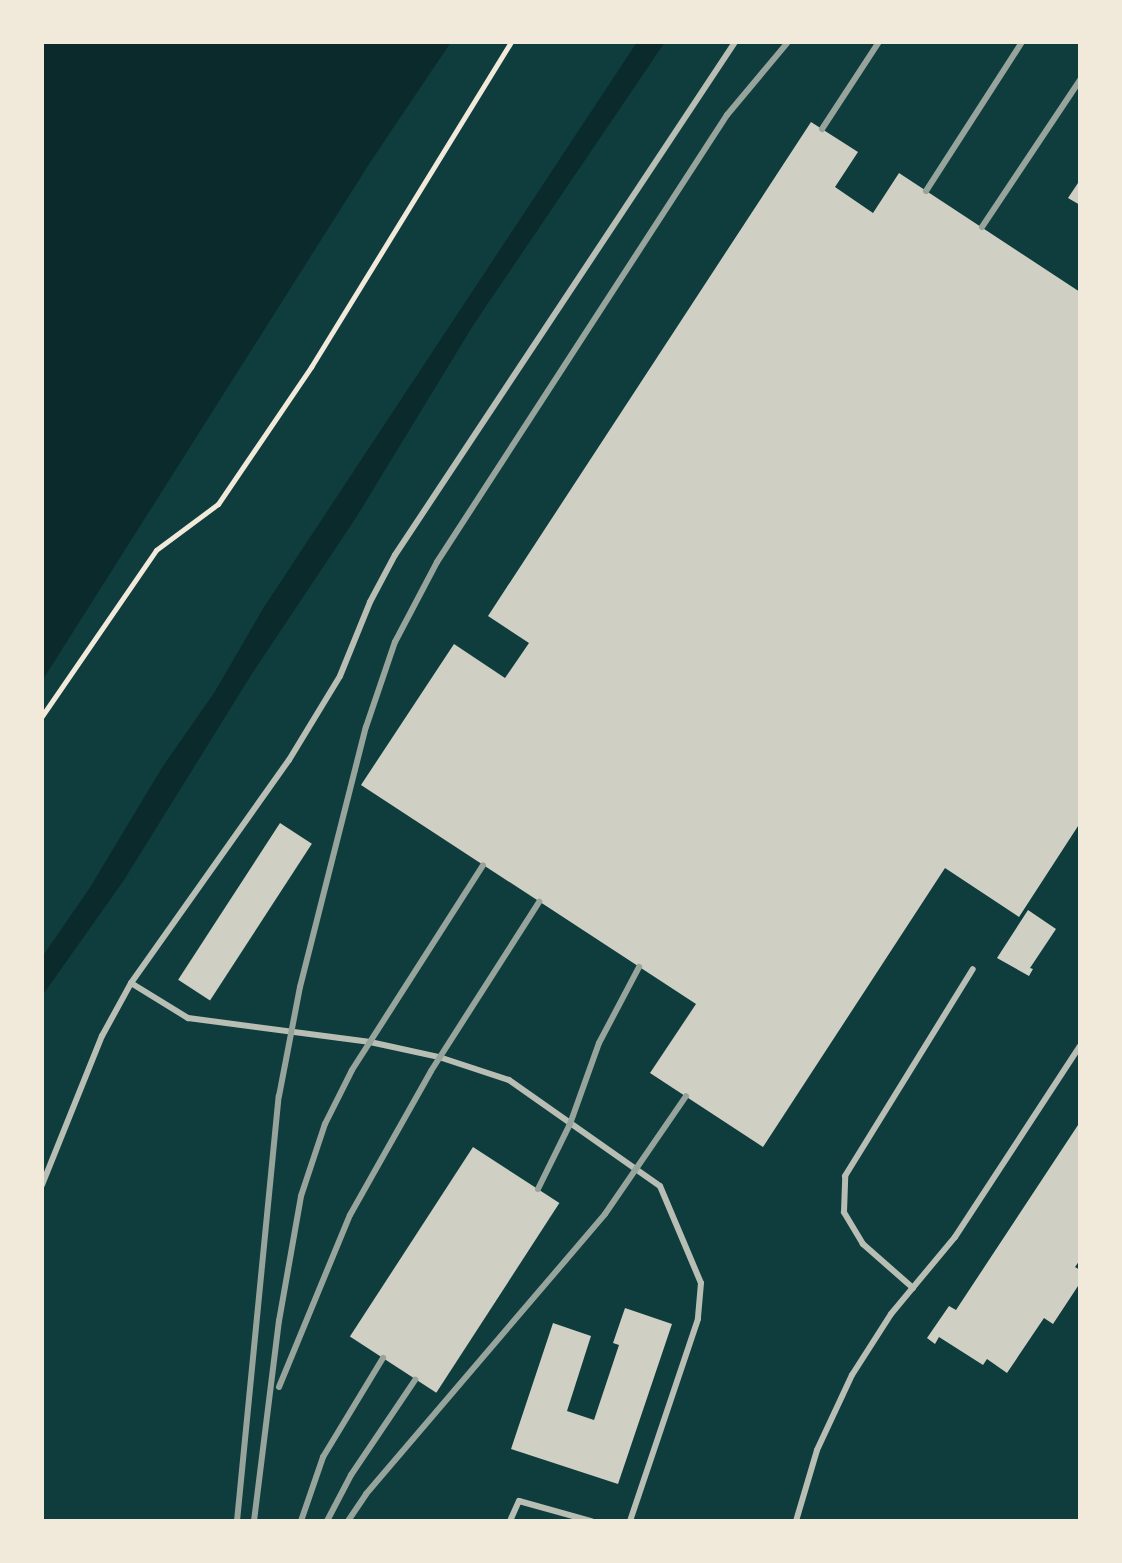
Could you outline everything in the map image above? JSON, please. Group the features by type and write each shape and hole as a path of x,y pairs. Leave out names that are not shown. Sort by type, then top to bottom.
{"lane":[{"path":"42,1185 102,1036 131,983 289,760 340,676 370,602 395,555 735,42"},
{"path":"913,1288 863,1244 844,1212 845,1176 973,969"},
{"path":"131,983 188,1018 370,1042 439,1057 509,1080 660,1186 701,1283 698,1319 630,1521"},
{"path":"796,1521 817,1450 852,1375 913,1288 955,1237 1080,1046"},
{"path":"510,1521 519,1501 591,1521"}],"path":[{"path":"42,716 156,550 218,504 311,367 511,42"}],"water":[{"path":"42,42 451,42 371,161 42,681"},
{"path":"637,42 665,42 474,324 357,516 253,672 124,880 42,996 42,957 89,889 163,766 214,693 264,607"}],"building":[{"path":"811,122 858,152 835,187 873,213 899,173 1080,292 1080,823 1019,917 945,868 763,1147 650,1073 696,1004 361,785 454,644 505,678 529,643 488,616"},
{"path":"1080,180 1080,205 1068,198"},
{"path":"280,823 312,844 210,1001 178,980"},
{"path":"1028,910 1056,929 1030,968 1033,969 1029,976 997,958"},
{"path":"1080,1122 1080,1260 1075,1267 1080,1270 1080,1283 1053,1324 1044,1318 1007,1373 987,1359 983,1365 939,1337 935,1344 927,1338 949,1306 956,1310"},
{"path":"473,1147 559,1203 436,1393 350,1337"},
{"path":"625,1308 672,1324 618,1484 511,1449 553,1323 591,1336 567,1411 594,1420 619,1345 613,1343"}],"railway":[{"path":"237,1521 279,1096 300,987 366,727 395,642 437,562 727,115 788,42"},
{"path":"822,129 879,42"},
{"path":"926,191 1022,42"},
{"path":"982,227 1080,80"},
{"path":"254,1521 279,1321 301,1196 325,1124 352,1070 483,865"},
{"path":"279,1387 350,1215 431,1071 539,902"},
{"path":"538,1189 570,1124 599,1043 639,967"},
{"path":"348,1521 366,1494 605,1214 686,1096"},
{"path":"301,1521 323,1457 383,1358"},
{"path":"327,1521 351,1475 415,1380"}]}
